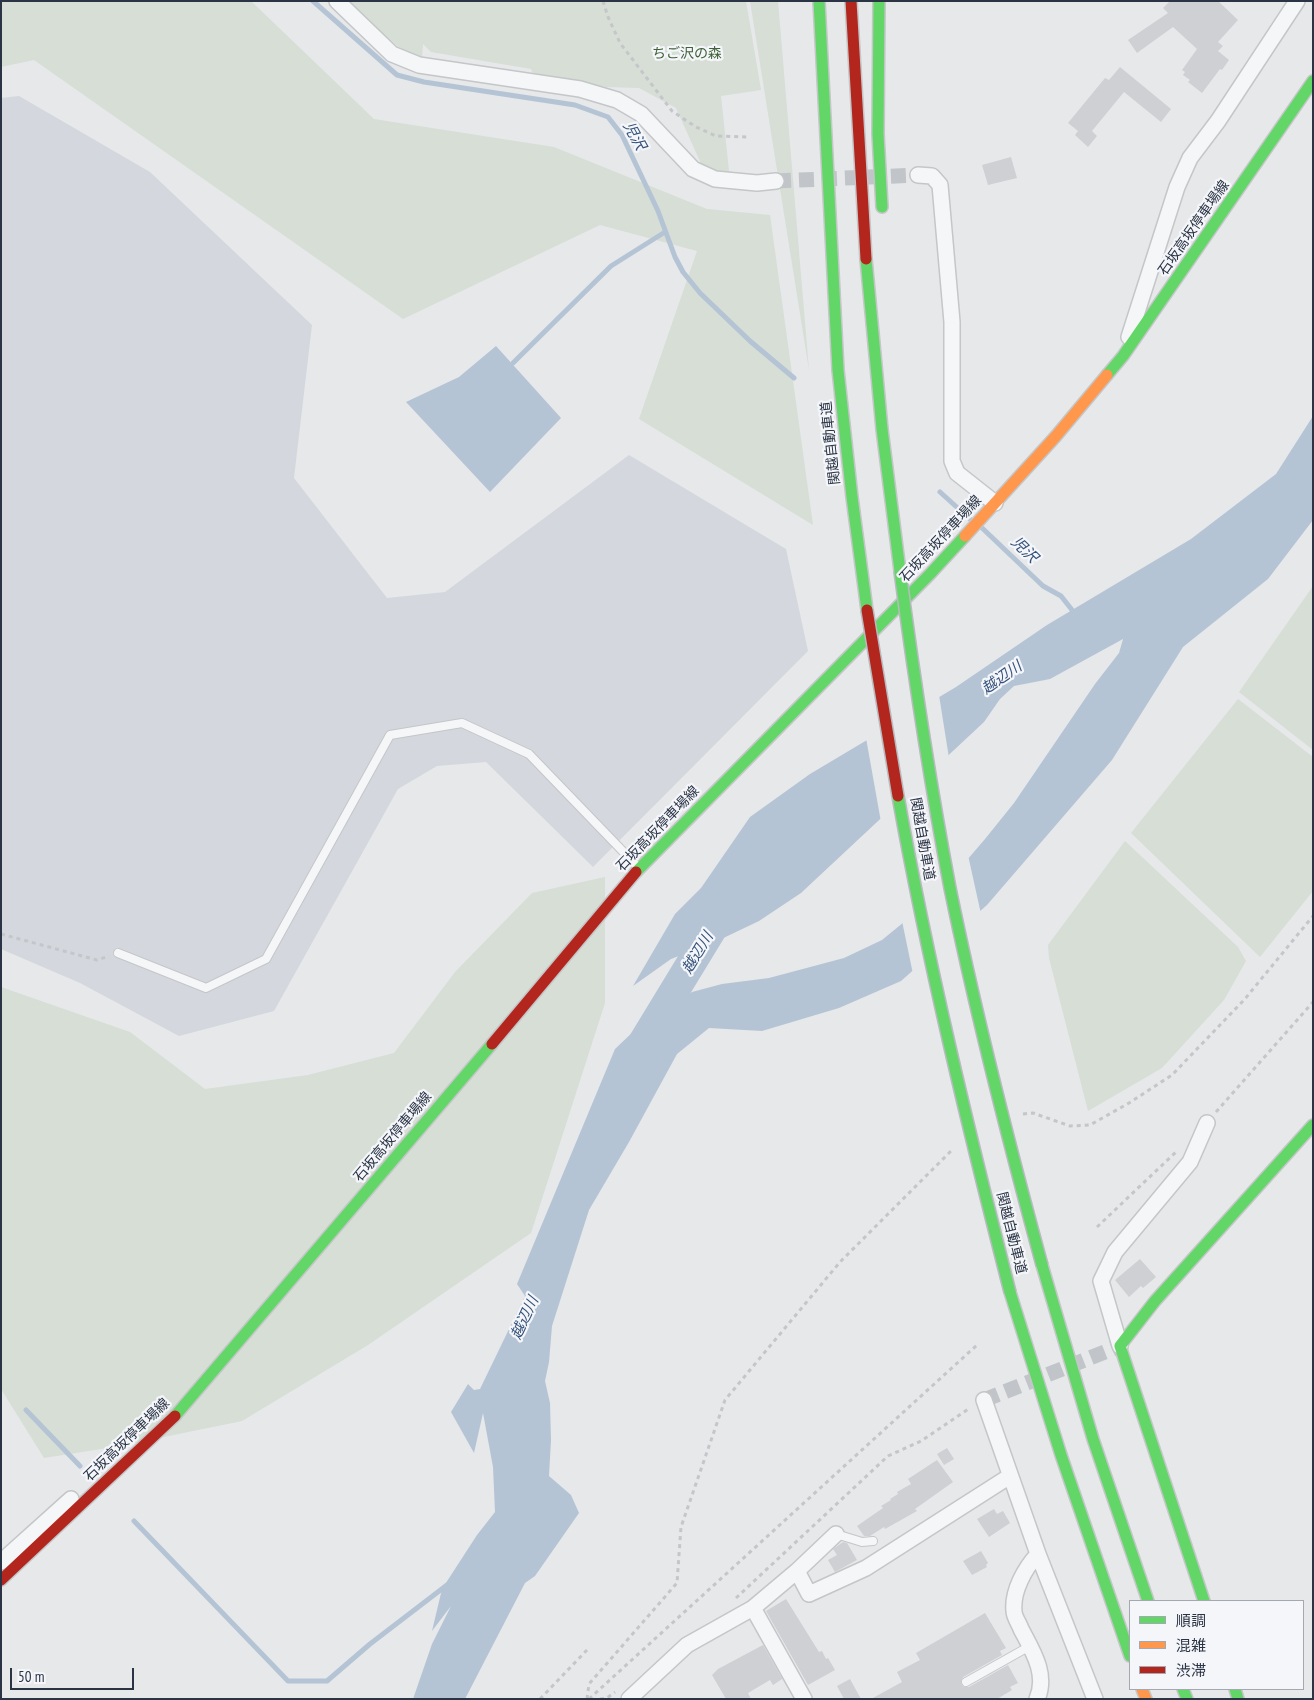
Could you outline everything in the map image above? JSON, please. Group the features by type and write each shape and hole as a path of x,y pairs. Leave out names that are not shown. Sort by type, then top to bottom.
{"main road":[{"name":"関越自動車道","path":"819,1 838,370 867,610 889,747 939,1000 1010,1292 1061,1455 1129,1653"},
{"name":"関越自動車道","path":"851,1 875,368 894,532 917,697 940,833 964,951 1023,1198 1093,1438 1148,1600"},
{"path":"878,1 878,134 882,218"},
{"name":"石坂高坂停車場線","path":"1,1580 175,1416 501,1034 639,868 930,574 1085,402 1123,356 1313,81"},
{"path":"815,137 838,370"},
{"path":"894,532 896,452"},
{"path":"1204,1600 1120,1346 1155,1300 1313,1124"}],"street":[{"path":"337,1 392,54 419,65 580,89 617,100 641,114 693,169 715,179 756,183 776,181"},
{"path":"1123,356 1176,187 1190,158 1218,121 1297,1"},
{"path":"918,175 932,176 940,185 952,322 952,461 957,473 990,508"},
{"path":"1120,1346 1101,1281 1114,1252 1190,1162 1207,1123"},
{"path":"984,1400 1038,1554 1095,1699"},
{"path":"1,1562 72,1498 120,1468"},
{"path":"797,1570 809,1594 866,1568 1010,1476"},
{"path":"626,1693 687,1645 753,1608 836,1534"},
{"path":"1038,1554 1026,1568 1016,1596 1014,1611 1040,1668 1041,1681 1038,1699"},
{"path":"753,1608 804,1699"}],"lane":[{"path":"118,953 206,988 266,959 390,734 462,723 529,754 639,868"},
{"path":"836,1534 862,1542 873,1541"},
{"path":"966,1682 1030,1646"}],"path":[{"path":"603,1 620,43 672,111 696,127 716,136 750,137"},
{"path":"1014,1114 1033,1113 1070,1126 1090,1125 1158,1085 1172,1075 1244,1000 1313,916"},
{"path":"1,934 97,960 118,953"},
{"path":"588,1699 589,1684 678,1583 681,1527 725,1400 840,1262 957,1144"},
{"path":"588,1699 977,1345"},
{"path":"730,1604 888,1456 921,1441 984,1400"},
{"path":"540,1699 586,1650"},
{"path":"600,1699 626,1693"}],"shaded area":[{"path":"19,96 150,172 312,325 294,478 387,598 445,592 629,455 786,549 808,651 593,867 486,762 437,766 398,789 274,1011 179,1036 80,983 1,949 1,98"}],"green space":[{"path":"1,1 251,1 374,119 554,147 707,209 770,215 813,525 639,419 697,251 600,225 403,319 34,60 1,67"},
{"name":"ちご沢の森","path":"345,1 746,1 761,90 721,96 729,171 734,174 703,168 676,108 639,88 606,87 533,74 531,69 431,52 423,44 422,59 400,48"},
{"path":"750,1 778,1 809,370"},
{"path":"1313,586 1313,750 1239,692"},
{"path":"1238,699 1313,757 1313,891 1260,957 1131,833"},
{"path":"1125,841 1238,947 1246,961 1224,1000 1162,1068 1088,1111 1049,958 1048,945"},
{"path":"605,877 605,1003 531,1233 368,1345 242,1421 120,1446 44,1458 1,1389 1,987 130,1032 205,1089 308,1075 394,1053 455,972 532,893"}],"water":[{"path":"496,346 561,418 490,492 406,402 459,377"},
{"path":"1313,416 1313,520 1268,579 1183,647 1112,760 987,905 901,981 839,1008 762,1031 709,1028 677,1054 589,1210 552,1326 549,1362 545,1381 550,1403 551,1440 549,1476 571,1495 579,1513 535,1576 525,1583 465,1699 413,1699 432,1644 451,1606 432,1631 442,1589 477,1535 495,1512 493,1467 483,1413 474,1453 451,1412 468,1384 474,1390 480,1389 525,1296 517,1284 615,1049 636,1029 692,992 722,984 769,978 844,958 882,940 937,895 1014,803 1095,684 1119,653 1123,639 1050,679 1014,686 1000,699 984,722 801,893 759,921 715,942 671,959 633,986 675,914 701,888 750,817 810,774 956,687 1047,625 1191,539 1276,474"}],"pier":[{"path":"939,695 949,758 881,822 866,738"},
{"path":"968,855 981,914 913,974 902,921 936,893"}],"building":[{"path":"1170,1 1218,1 1238,20 1218,42 1223,46 1218,51 1229,60 1202,93 1188,82 1190,80 1183,75 1185,72 1182,70 1197,49 1173,27 1137,53 1128,40 1168,13 1163,8"},
{"path":"1120,67 1171,109 1161,122 1124,92 1092,131 1097,136 1088,147 1075,135 1078,131 1068,123 1105,78 1109,80"},
{"path":"1011,157 1017,178 988,185 982,165"},
{"path":"1140,1259 1156,1277 1143,1288 1141,1286 1129,1297 1115,1280"},
{"path":"947,1448 954,1459 944,1465 937,1454"},
{"path":"937,1460 953,1482 915,1509 917,1511 885,1529 884,1527 870,1536 864,1536 857,1526 883,1508 881,1506 898,1494 897,1492 911,1484 908,1479"},
{"path":"994,1509 997,1514 1003,1511 1010,1523 989,1537 977,1519"},
{"path":"843,1542 847,1543 857,1560 835,1572 828,1560 837,1555 833,1549"},
{"path":"981,1551 988,1563 987,1567 972,1575 963,1561"},
{"path":"786,1599 819,1652 822,1651 835,1670 808,1685 766,1611"},
{"path":"985,1613 1006,1648 1000,1651 1002,1655 963,1677 961,1684 964,1687 969,1687 1008,1665 1018,1683 1010,1687 1012,1690 997,1699 871,1699 902,1682 897,1672 920,1660 916,1653"},
{"path":"763,1645 784,1682 782,1679 773,1685 770,1680 748,1693 751,1699 726,1699 712,1675 718,1669"},
{"path":"850,1679 861,1699 844,1699 837,1686"}],"waterway":[{"name":"児沢","path":"313,1 397,75 424,82 575,105 608,117 622,135 658,211 675,257 683,272 700,293 750,341 794,378"},
{"path":"513,363 611,266 665,232"},
{"name":"児沢","path":"940,492 971,520"},
{"name":"児沢","path":"980,526 1043,586 1061,596 1076,615"},
{"name":"越辺川","path":"639,1049 723,911"},
{"path":"26,1410 80,1466"},
{"path":"134,1521 288,1681 327,1681 370,1644 447,1585"}],"tunnel":[{"path":"776,181 918,175"},
{"path":"984,1400 1120,1346"}],"traffic: fast":[{"path":"819,1 838,370 867,610"},
{"path":"879,1 878,134 882,207"},
{"path":"1107,375 1123,356 1313,81"},
{"path":"866,259 882,429 900,571"},
{"path":"636,872 930,574 965,536"},
{"path":"900,571 923,730 950,888 993,1077 1042,1265"},
{"path":"898,796 922,921 949,1045 1010,1292"},
{"path":"175,1416 492,1044"},
{"path":"1204,1600 1120,1346 1155,1301 1313,1125"},
{"path":"1042,1265 1093,1439 1148,1600"},
{"path":"1010,1292 1061,1455 1129,1653"},
{"path":"1183,1690 1187,1699"},
{"path":"1235,1690 1238,1699"}],"traffic: slow":[{"path":"965,536 1056,436 1107,375"},
{"path":"1142,1690 1146,1699"}],"traffic: jam":[{"path":"851,1 866,259"},
{"path":"867,610 898,796"},
{"path":"492,1044 636,872"},
{"path":"1,1580 175,1416"}]}
